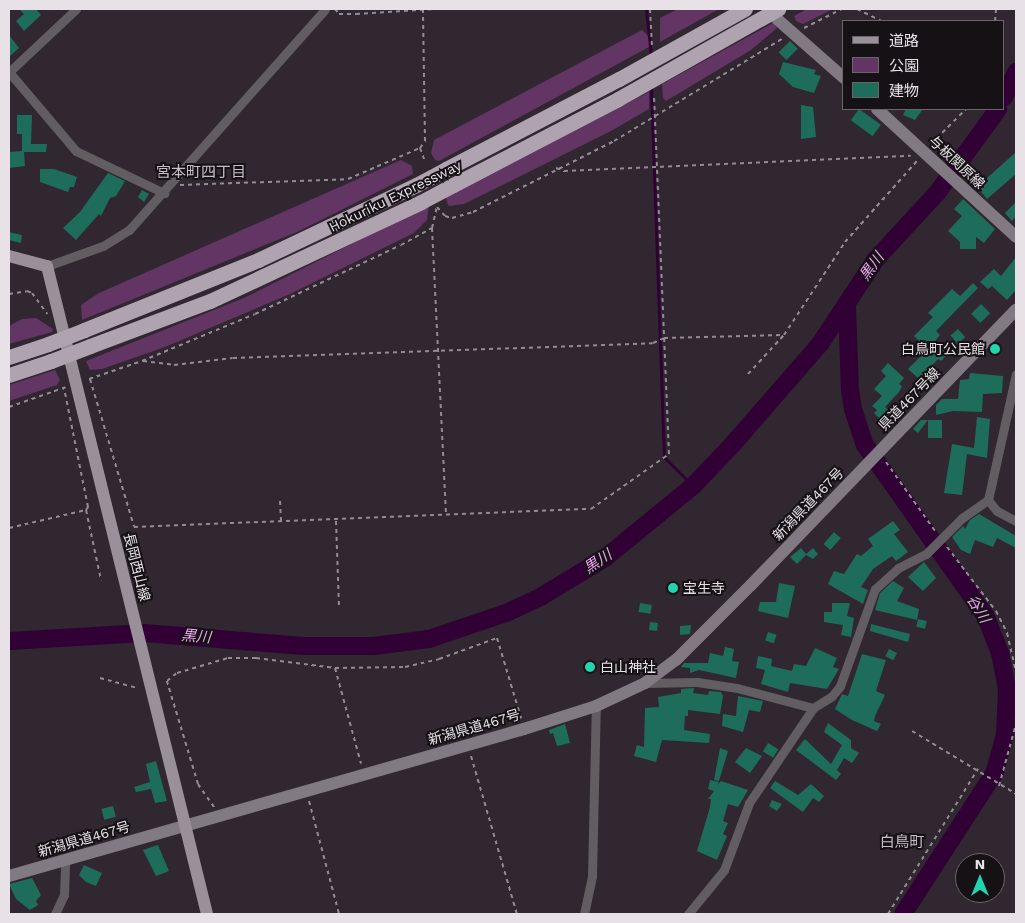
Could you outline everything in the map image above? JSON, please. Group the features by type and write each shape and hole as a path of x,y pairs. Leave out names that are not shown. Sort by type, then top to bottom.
{"highway":[{"name":"Hokuriku Expressway","path":"9,357 84,330 258,260 416,185 620,79 745,9"},
{"name":"Hokuriku Expressway","path":"9,375 210,301 421,202 778,14"}],"main road":[{"path":"778,14 793,32 842,76"},
{"name":"与板関原線","path":"878,110 1016,237"},
{"path":"9,256 47,266"},
{"name":"長岡西山線","path":"47,266 59,321 69,386 130,599 206,914"},
{"name":"県道467号線","path":"866,466 1016,310"},
{"name":"新潟県道467号","path":"9,876 524,729 596,706 645,683 676,660 866,466"}],"street":[{"path":"76,9 9,72 76,151 167,189"},
{"path":"47,266 103,246 129,230 325,9"},
{"path":"688,914 724,870 749,803 813,708 832,696 845,676 875,589 898,568 926,554 962,518 988,500 1016,374"},
{"path":"988,500 997,511 1016,521"},
{"path":"645,683 697,682 737,688 813,708"},
{"path":"584,914 592,876 596,706"},
{"path":"55,914 66,888 66,860"}],"path":[{"path":"335,9 339,14 435,9"},
{"path":"167,189 348,179 420,148 425,141 423,9"},
{"path":"650,9 652,48"},
{"path":"446,515 432,228 436,207 445,216 460,216 614,141 793,32 842,9"},
{"path":"857,9 880,20"},
{"path":"90,378 134,527 281,523 591,509 669,454 654,87"},
{"path":"926,154 965,110"},
{"path":"420,148 424,159"},
{"path":"556,168 564,171 918,156 915,166 845,242 784,335 748,374"},
{"path":"9,407 142,361 306,291 432,228"},
{"path":"9,294 27,291 32,294 44,312 59,321"},
{"path":"142,361 174,365 233,358 653,343 664,338 784,335"},
{"path":"69,386 86,510 100,580"},
{"path":"879,452 996,611 1007,633 1016,671"},
{"path":"280,501 281,523"},
{"path":"9,528 86,510"},
{"path":"336,520 339,606"},
{"path":"223,816 198,784 166,682 177,672 228,658 256,658 335,668 405,667 497,638 524,729"},
{"path":"335,668 363,774"},
{"path":"100,678 138,688"},
{"path":"999,786 1016,724"},
{"path":"912,731 978,769 999,786 1016,794"},
{"path":"468,744 517,914"},
{"path":"888,914 978,769"},
{"path":"307,791 339,914"}],"green space":[{"path":"678,9 719,9 660,42 660,18"},
{"path":"807,9 833,9 803,24 796,21 794,16"},
{"path":"773,23 777,28 751,50 666,101 663,98 662,84"},
{"path":"642,30 649,37 649,47 439,161 435,160 431,153 434,140"},
{"path":"649,92 649,109 611,131 464,204 449,206 447,203 446,197"},
{"path":"401,160 412,166 413,174 297,232 82,320 81,305 99,293"},
{"path":"429,205 427,220 414,233 290,294 165,347 102,369 90,370 86,361 244,298"},
{"path":"36,318 53,329 52,332 9,344 9,326 22,319"},
{"path":"55,370 60,380 57,385 9,401 9,385"}],"building":[{"path":"19,9 36,9 41,15 24,31 16,21 24,14"},
{"path":"9,35 19,48 9,57"},
{"path":"790,41 798,49 786,60 779,52"},
{"path":"783,62 816,70 814,74 821,76 814,93 793,87 779,74"},
{"path":"801,105 813,107 816,137 801,139"},
{"path":"858,110 881,125 873,136 851,120"},
{"path":"906,110 922,110 915,120 903,115"},
{"path":"17,115 32,115 31,144 47,144 46,152 24,152 25,166 9,168 9,152 22,151 22,134 17,134"},
{"path":"1016,152 1016,174 987,199 977,187"},
{"path":"40,169 54,169 77,177 74,187 70,187 68,192 40,182"},
{"path":"108,173 125,181 116,196 110,198 101,216 99,214 76,240 63,228 80,212"},
{"path":"142,190 149,194 144,202 138,197"},
{"path":"963,199 995,229 984,243 976,237 976,249 960,249 960,242 948,231 962,216 954,209"},
{"path":"1016,202 1016,216 1012,221 1005,213"},
{"path":"9,232 22,235 21,243 9,240"},
{"path":"1016,257 1016,290 1007,300 992,286 988,289 980,282 994,269 1001,276"},
{"path":"973,283 978,288 936,331 940,335 935,341 948,354 941,361 938,359 919,379 908,369 928,349 914,336 933,317 928,313 952,289 960,296"},
{"path":"981,304 990,313 980,323 971,314"},
{"path":"958,329 965,337 958,344 950,336"},
{"path":"888,363 904,378 899,384 902,386 899,392 885,407 892,414 884,423 874,413 877,410 872,406 882,396 874,389 886,376 881,371"},
{"path":"970,373 1003,376 1002,393 983,394 982,412 953,411 936,415 936,405 942,399 958,399 960,380 969,379"},
{"path":"977,417 990,419 987,458 967,454 962,495 944,493 952,444 974,448"},
{"path":"921,420 928,420 918,433 913,429"},
{"path":"928,420 942,420 942,438 928,438"},
{"path":"979,514 1016,536 1016,548 997,538 993,547 975,540 970,554 961,550 952,537 963,526 965,529 970,520"},
{"path":"893,521 900,530 894,534 908,552 896,561 892,556 873,569 861,587 868,590 863,604 828,584 834,571 844,574 857,554 861,556 873,546 868,539"},
{"path":"834,532 841,538 830,550 824,544"},
{"path":"801,548 806,554 813,548 818,554 813,559 806,555 797,564 790,557"},
{"path":"924,562 936,578 923,591 908,577"},
{"path":"893,581 904,588 897,601 919,609 917,620 875,610 880,593"},
{"path":"779,583 795,586 788,618 758,611 760,602 776,602"},
{"path":"640,603 652,605 650,614 639,612"},
{"path":"832,603 850,603 847,616 854,618 851,637 841,635 843,625 824,622 824,612 832,612"},
{"path":"918,619 927,621 925,629 916,627"},
{"path":"650,622 658,623 657,631 649,630"},
{"path":"871,624 910,634 908,642 870,631"},
{"path":"691,625 690,634 680,635 680,626"},
{"path":"768,632 777,635 774,643 765,641"},
{"path":"725,647 734,649 732,661 739,662 736,678 699,670 690,673 690,668 681,667 684,663 708,663 710,653 723,656"},
{"path":"815,648 837,658 833,667 839,669 827,689 790,683 788,692 761,684 765,670 756,668 758,656 772,659 771,666 792,671 794,664 806,666"},
{"path":"889,649 897,653 893,660 885,656"},
{"path":"862,654 886,660 876,691 885,695 875,716 874,721 881,724 877,731 852,720 835,709 842,694 848,696"},
{"path":"694,688 693,693 708,695 709,691 721,692 723,696 720,714 688,710 688,716 685,716 684,730 710,734 709,743 662,740 656,762 634,756 637,745 644,747 645,708 659,707 658,697 681,693 681,689"},
{"path":"738,696 763,701 760,712 749,710 743,732 722,726 723,714 736,716"},
{"path":"828,723 851,740 851,748 859,753 852,763 844,758 837,770 841,774 836,780 796,750 805,739 831,764 842,745 824,732"},
{"path":"565,724 570,743 557,746 553,733 550,734 549,730"},
{"path":"768,743 778,749 773,758 763,752"},
{"path":"720,748 728,751 719,781 714,780"},
{"path":"746,748 762,756 750,773 735,762"},
{"path":"156,761 167,801 155,803 151,789 136,792 134,787 150,782 146,764"},
{"path":"710,780 719,782 717,786 721,781 748,790 738,807 728,804 723,821 728,823 723,834 727,836 717,860 697,851 710,807 711,799 708,799 714,791 708,789"},
{"path":"775,781 798,795 811,784 824,796 819,802 813,798 803,812 770,788"},
{"path":"772,800 782,804 777,811 769,806"},
{"path":"113,806 116,817 104,820 101,809"},
{"path":"158,845 169,871 156,876 143,850"},
{"path":"84,865 102,873 96,886 86,882 79,875"},
{"path":"32,878 41,895 36,901 38,905 30,910 16,899 9,884"}],"waterway":[{"path":"646,9 651,55"},
{"name":"黒川","path":"1005,95 1016,72"},
{"path":"651,86 664,457 693,486"},
{"name":"黒川","path":"9,641 145,633 303,646 374,646 429,639 506,613 542,596 605,558 693,486 733,444 820,344 876,259 937,193 997,110"},
{"name":"谷川","path":"847,306 850,390 853,409 865,445 985,615 1000,653 1007,689 1005,734 995,772 903,914"}],"place":[{"name":"白鳥町公民館","path":"995,349"},
{"name":"宝生寺","path":"673,588"},
{"name":"白山神社","path":"590,667"}],"district":[{"name":"宮本町四丁目","path":"201,173"},
{"name":"白鳥町","path":"902,843"}]}
